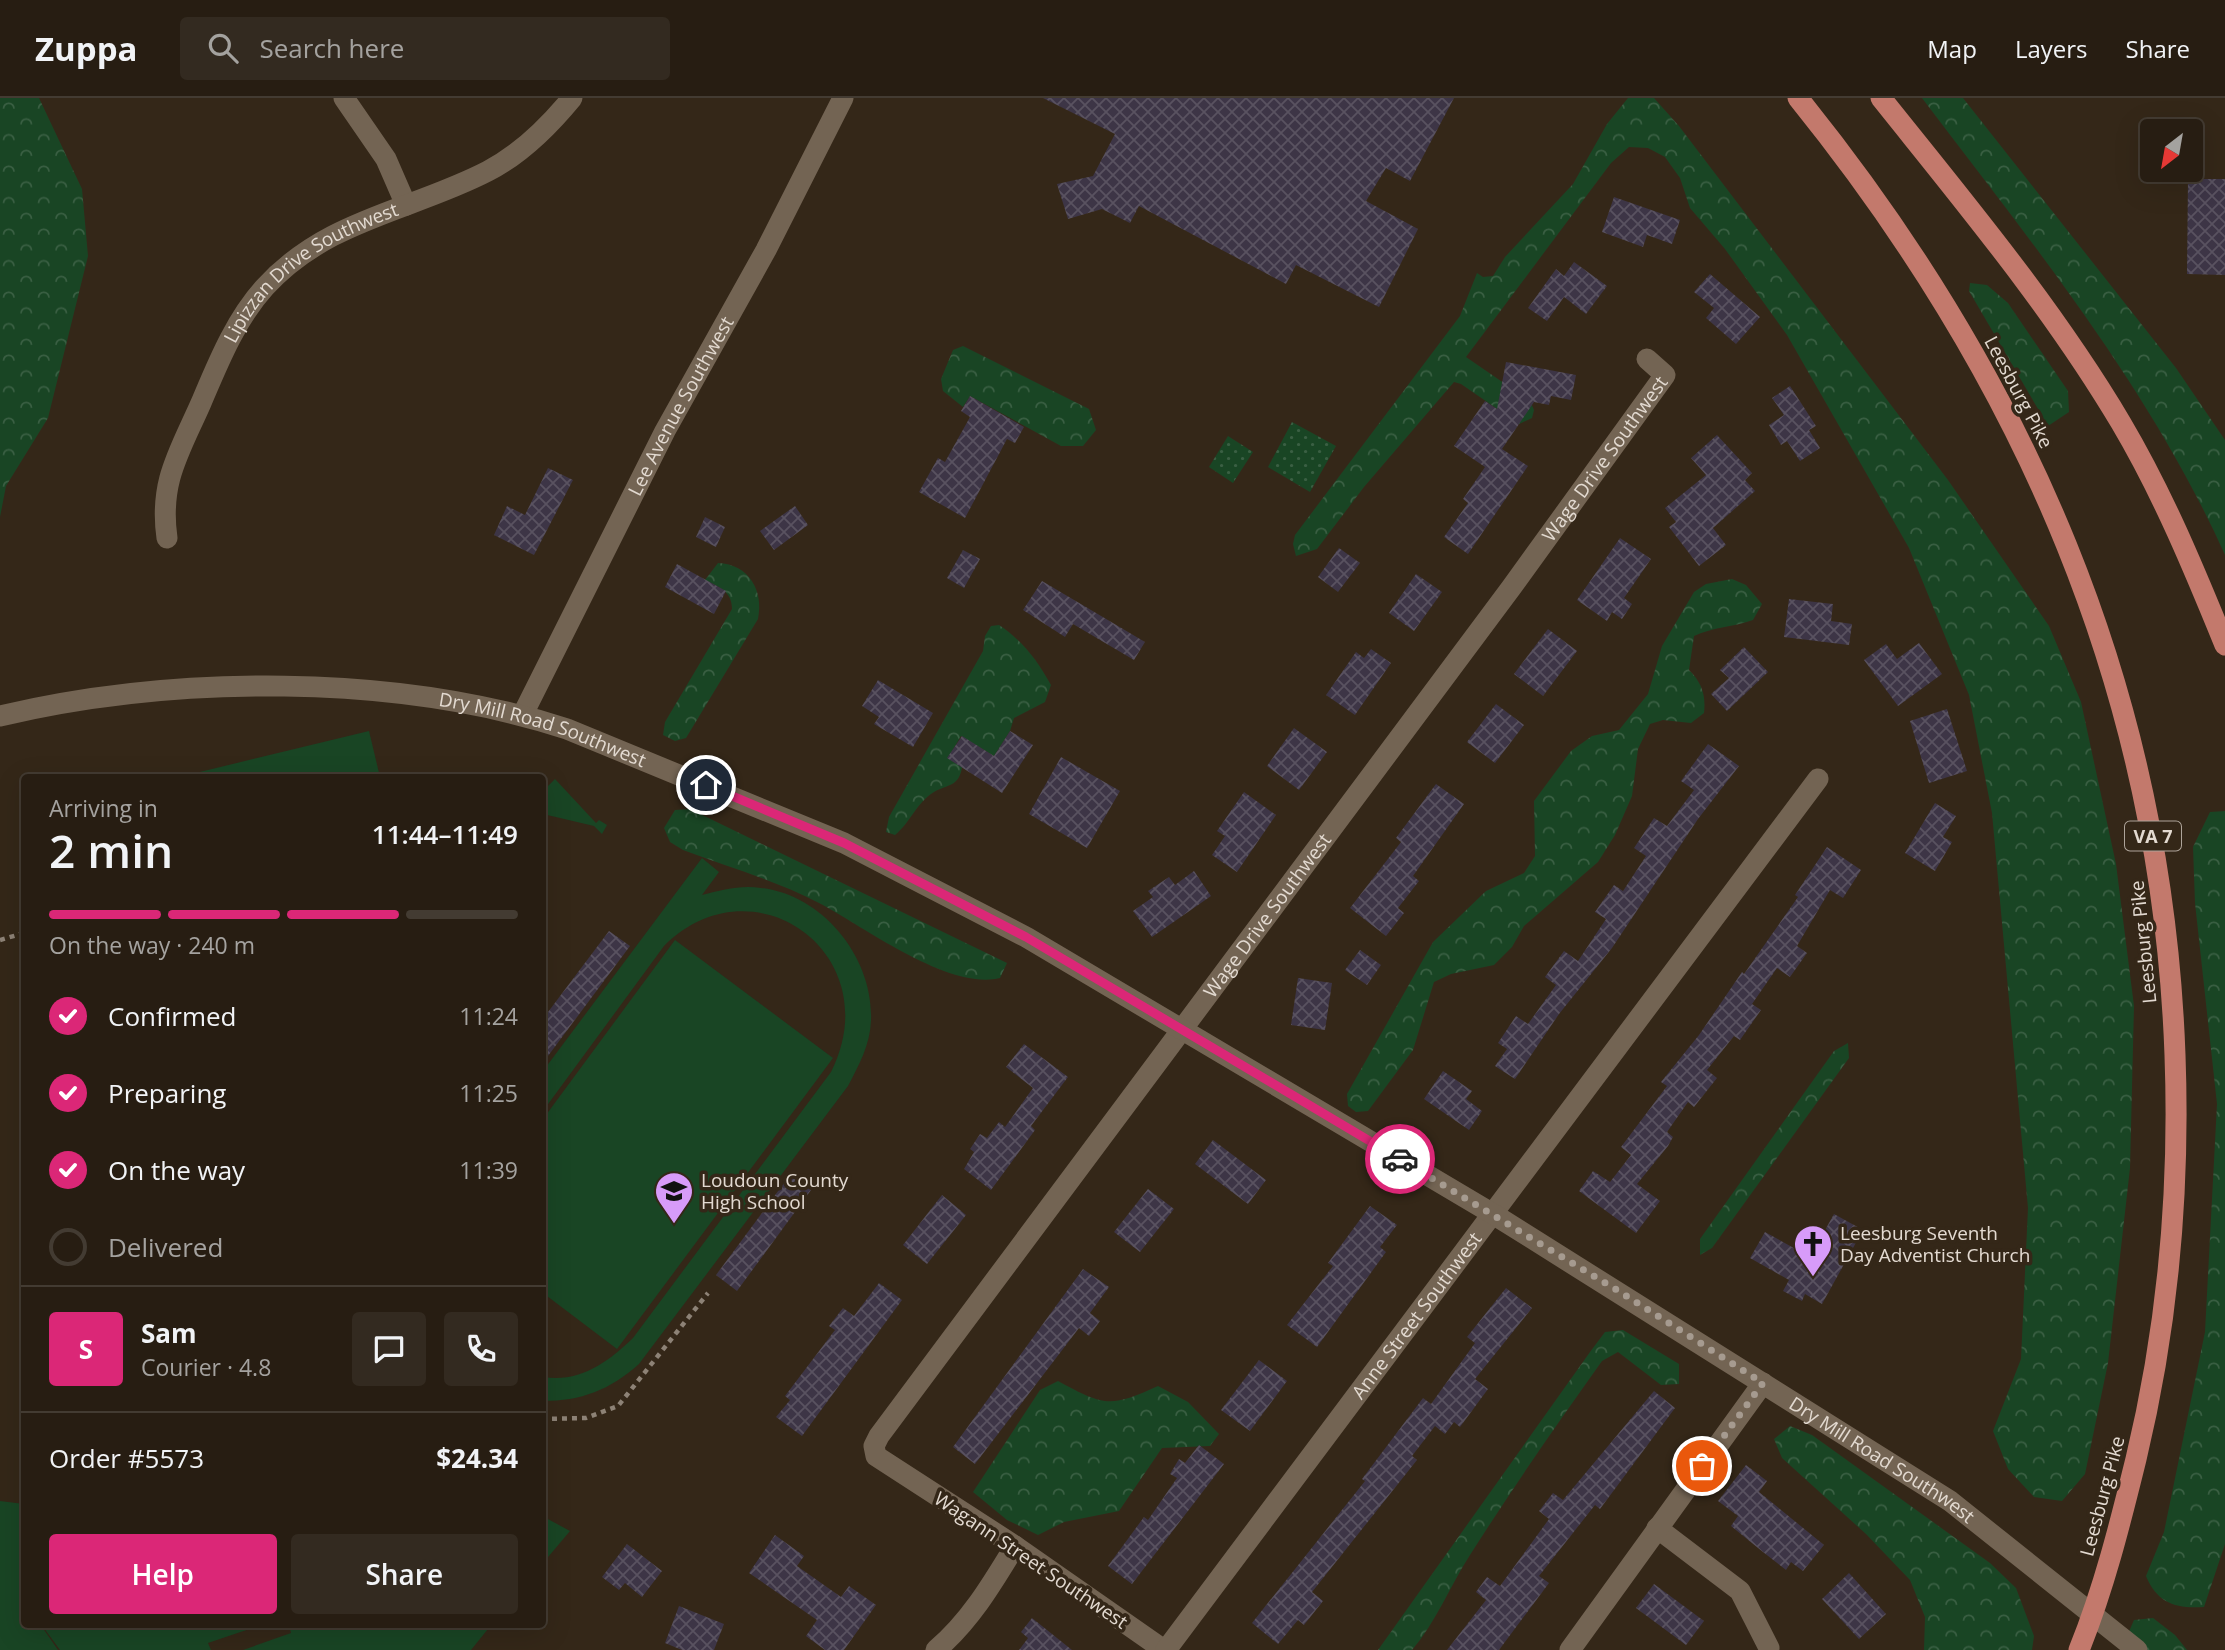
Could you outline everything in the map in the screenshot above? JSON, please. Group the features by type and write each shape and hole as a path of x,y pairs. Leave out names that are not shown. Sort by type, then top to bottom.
{"highway":[{"name":"Leesburg Pike","path":"1798,98 1829,136 1932,283 2008,415 2057,518 2094,613 2136,751 2157,859 2172,976 2178,1119 2168,1289 2149,1407 2114,1549 2079,1650"},
{"path":"1881,98 2035,293 2105,397 2180,535 2225,645"}],"street":[{"path":"344,98 386,159 406,205"},
{"name":"Lipizzan Drive Southwest","path":"167,538 163,509 167,479 238,324 265,287 302,254 348,225 406,205 491,170 527,145 572,98"},
{"name":"Lee Avenue Southwest","path":"523,714 666,431 766,250 843,98"},
{"name":"Wage Drive Southwest","path":"896,1471 876,1456 874,1446 879,1436 1183,1030 1665,374 1647,359"},
{"name":"Dry Mill Road Southwest","path":"0,716 88,698 183,687 296,687 467,702 523,714 579,733 869,855 1026,937 1493,1214 1763,1383 1950,1501 2028,1560 2137,1650"},
{"name":"Anne Street Southwest","path":"1165,1650 1818,779"},
{"path":"1570,1650 1763,1383"},
{"name":"Wagann Street Southwest","path":"896,1471 1016,1546 1165,1650"},
{"path":"1657,1528 1740,1591 1769,1648"},
{"path":"936,1650 953,1635 982,1600 1016,1546"}],"path":[{"path":"0,940 21,934"},
{"path":"546,1419 586,1418 618,1406 708,1293"}],"green space":[{"path":"0,98 39,98 82,189 88,256 48,418 6,486 0,517"},
{"path":"1628,98 1654,98 1679,126 1948,480 2049,626 2081,702 2116,864 2134,1006 2130,1168 2108,1363 2085,1474 2062,1501 2034,1497 2008,1469 1993,1431 2021,1359 2028,1208 1992,813 1969,695 1909,548 1787,335 1725,249 1690,208 1680,178 1665,157 1648,148 1629,147 1611,163 1466,357 1530,401 1534,410 1532,418 1519,424 1461,384 1454,382 1364,487 1317,549 1296,556 1293,544 1295,535 1460,316 1477,273 1483,277 1493,276 1505,257 1573,184 1607,124"},
{"path":"1922,98 1963,98 2176,368 2225,440 2225,555 2195,493 2125,375 2046,262"},
{"path":"1970,283 1987,285 2008,303 2068,391 2069,412 2048,426 1969,291"},
{"path":"963,346 1089,409 1096,430 1083,446 1061,446 970,396 963,407 943,391 941,379 953,350"},
{"path":"1292,422 1336,446 1310,492 1268,467"},
{"path":"1228,436 1253,452 1233,483 1209,467"},
{"path":"718,563 738,568 752,581 759,599 758,619 686,738 675,741 663,735 665,722 732,609 727,594 705,580"},
{"path":"1732,579 1746,585 1762,604 1753,620 1694,636 1689,670 1702,690 1704,713 1691,723 1663,720 1650,724 1638,749 1632,796 1615,835 1598,862 1524,926 1512,947 1494,965 1451,974 1434,982 1413,1050 1368,1111 1356,1112 1348,1106 1347,1094 1433,942 1486,891 1524,873 1535,856 1534,801 1571,751 1592,736 1619,730 1648,694 1662,646 1694,592 1706,584"},
{"path":"999,625 1022,644 1046,676 1051,685 1045,702 1014,718 1010,731 994,756 961,736 948,758 962,767 956,782 928,796 895,835 886,832 889,817 983,651 985,636 991,626"},
{"path":"369,731 379,774 191,774"},
{"path":"555,779 596,823 599,820 607,825 602,834 594,826 546,815 546,788"},
{"path":"690,809 1007,963 1000,978 979,979 956,975 932,966 803,895 683,850 670,842 664,828 675,810"},
{"path":"2225,811 2225,1544 2204,1607 2185,1607 2162,1598 2146,1576 2164,1532 2205,1332 2217,1104 2195,903 2193,847 2210,812"},
{"path":"702,858 719,872 702,895 746,887 761,888 784,893 805,903 824,917 854,953 870,997 871,1021 866,1047 848,1086 639,1364 617,1381 594,1392 570,1399 546,1401 546,1377 569,1377 593,1369 633,1338 831,1072 844,1029 842,990 828,957 803,931 772,916 736,912 699,921 664,946 546,1107 546,1067"},
{"path":"675,940 833,1058 617,1349 546,1295 546,1115"},
{"path":"1848,1043 1849,1058 1712,1248 1700,1255 1700,1239 1834,1051"},
{"path":"1623,1330 1679,1364 1679,1384 1661,1385 1618,1352 1602,1361 1486,1530 1421,1639 1412,1650 1378,1650 1605,1332"},
{"path":"1058,1381 1086,1395 1107,1401 1129,1398 1158,1386 1188,1402 1219,1434 1210,1446 1162,1448 1119,1511 1064,1522 1038,1535 1007,1520 973,1492 1040,1390"},
{"path":"1790,1426 1812,1435 1990,1563 2016,1588 2034,1636 2032,1650 1924,1650 1925,1617 1910,1580 1866,1534 1782,1458 1774,1439"},
{"path":"0,1501 21,1504 21,1628 43,1628 58,1650 0,1650"},
{"path":"546,1518 570,1531 546,1559"},
{"path":"2153,1618 2175,1635 2187,1650 2121,1650 2134,1620"},
{"path":"44,1628 252,1628 208,1643 211,1650 60,1650"},
{"path":"290,1628 489,1628 471,1650 243,1650 291,1633"}],"building":[{"path":"1043,98 1454,98 1410,181 1386,168 1366,201 1418,229 1379,307 1296,265 1286,284 1139,206 1130,223 1102,209 1068,219 1057,184 1093,176 1115,134"},
{"path":"2225,179 2225,275 2187,274 2188,182"},
{"path":"1614,197 1680,220 1672,244 1647,235 1643,247 1602,232"},
{"path":"1574,262 1607,286 1586,314 1564,297 1547,321 1528,308 1556,269 1564,276"},
{"path":"1710,274 1760,317 1736,344 1706,318 1714,308 1694,292"},
{"path":"1506,362 1576,375 1571,400 1551,396 1549,405 1534,402 1502,449 1528,466 1468,554 1444,537 1468,503 1463,499 1485,467 1454,446 1485,401 1497,409"},
{"path":"1790,386 1816,426 1809,430 1820,448 1800,461 1787,441 1781,445 1769,425 1784,415 1772,398"},
{"path":"970,396 1024,427 1015,443 1007,439 965,518 919,492 938,458 945,462 970,417 961,411"},
{"path":"1717,435 1752,473 1745,480 1755,491 1713,528 1726,545 1699,566 1669,527 1676,522 1665,508 1706,475 1691,458"},
{"path":"548,468 573,480 534,555 494,535 507,506 525,515"},
{"path":"795,506 808,525 774,550 760,531"},
{"path":"705,517 725,527 716,547 696,537"},
{"path":"1620,538 1651,559 1624,598 1632,604 1622,619 1612,612 1607,621 1577,600"},
{"path":"1339,548 1360,563 1338,592 1318,577"},
{"path":"963,550 980,559 964,588 947,578"},
{"path":"677,564 726,591 714,614 665,587"},
{"path":"1416,574 1442,592 1414,631 1389,613"},
{"path":"1042,581 1145,642 1134,660 1073,624 1065,637 1023,610"},
{"path":"1789,599 1833,604 1831,621 1852,624 1849,645 1784,637"},
{"path":"1548,629 1577,651 1543,696 1514,674"},
{"path":"1919,643 1942,674 1898,706 1864,660 1886,644 1897,659"},
{"path":"1744,647 1768,672 1727,711 1711,694 1729,678 1720,670"},
{"path":"1371,649 1391,663 1355,715 1326,695 1356,652 1364,658"},
{"path":"878,680 933,713 913,747 874,724 879,717 862,706"},
{"path":"1496,704 1524,725 1495,763 1467,742"},
{"path":"1947,709 1967,771 1929,783 1910,721"},
{"path":"1294,728 1327,752 1299,790 1267,766"},
{"path":"1010,731 1033,745 1002,793 947,758 962,736 994,756"},
{"path":"1708,744 1739,766 1698,819 1612,948 1559,1014 1515,1079 1495,1066 1507,1049 1498,1043 1516,1016 1528,1024 1556,985 1545,977 1564,951 1578,961 1606,919 1595,912 1614,885 1623,891 1646,856 1634,848 1654,818 1667,826 1694,790 1681,781"},
{"path":"1061,757 1120,791 1087,848 1029,814"},
{"path":"1436,784 1464,804 1413,876 1419,881 1398,908 1404,913 1386,936 1350,908 1401,842 1396,838"},
{"path":"1244,792 1276,815 1237,872 1212,855 1225,836 1217,831"},
{"path":"1935,803 1956,816 1943,837 1952,842 1935,871 1905,853"},
{"path":"1827,847 1861,870 1843,898 1830,890 1797,946 1807,953 1790,977 1777,968 1752,1004 1761,1010 1740,1040 1734,1036 1707,1070 1717,1078 1694,1107 1688,1102 1667,1132 1673,1137 1668,1146 1637,1184 1660,1201 1636,1233 1579,1191 1593,1171 1610,1182 1631,1155 1621,1147 1667,1086 1661,1082 1699,1035 1742,972 1744,974 1798,897 1795,895"},
{"path":"1194,871 1211,896 1152,937 1133,911 1153,897 1148,891 1169,877 1175,885"},
{"path":"609,931 630,946 546,1059 546,1015"},
{"path":"1360,950 1381,965 1367,985 1345,970"},
{"path":"1298,978 1332,983 1325,1030 1291,1025"},
{"path":"1024,1044 1068,1077 1031,1126 1035,1130 991,1190 964,1169 974,1152 970,1149 980,1134 987,1138 999,1122 1005,1127 1033,1088 1006,1067"},
{"path":"1443,1071 1472,1091 1466,1099 1482,1111 1469,1130 1424,1099"},
{"path":"1213,1140 1266,1180 1248,1204 1195,1164"},
{"path":"790,1175 811,1190 737,1291 716,1275"},
{"path":"1148,1189 1174,1209 1140,1252 1114,1232"},
{"path":"942,1195 966,1215 927,1264 903,1245"},
{"path":"1370,1206 1397,1225 1380,1247 1386,1252 1317,1347 1287,1325 1333,1266 1328,1263"},
{"path":"1834,1214 1863,1230 1822,1304 1805,1294 1802,1301 1783,1291 1789,1280 1750,1258 1765,1232 1810,1257"},
{"path":"1083,1269 1109,1287 1090,1313 1100,1321 1089,1336 1079,1328 975,1464 953,1447"},
{"path":"879,1283 902,1300 802,1436 776,1417 790,1400 785,1396 835,1330 829,1326 843,1308 854,1316"},
{"path":"1506,1288 1532,1308 1475,1379 1488,1389 1460,1427 1454,1422 1445,1434 1435,1426 1412,1456 1417,1460 1312,1592 1323,1601 1304,1625 1298,1620 1278,1644 1252,1623 1365,1481 1362,1479 1423,1398 1431,1404 1475,1343 1467,1337"},
{"path":"1259,1360 1287,1381 1250,1431 1221,1410"},
{"path":"1654,1391 1675,1408 1600,1509 1595,1505 1539,1576 1549,1583 1499,1650 1447,1650 1486,1600 1476,1592 1487,1577 1500,1586 1549,1519 1539,1511 1553,1493 1563,1500"},
{"path":"1199,1445 1224,1464 1132,1584 1108,1566 1144,1517 1148,1520 1177,1478 1170,1474 1179,1459 1185,1463"},
{"path":"1746,1465 1767,1481 1759,1492 1824,1545 1803,1571 1791,1562 1786,1570 1731,1526 1738,1516 1718,1501"},
{"path":"775,1535 804,1556 797,1566 841,1597 849,1586 876,1605 844,1650 825,1650 806,1636 817,1620 749,1573"},
{"path":"627,1544 662,1571 642,1597 625,1583 619,1590 602,1577"},
{"path":"1849,1573 1886,1614 1859,1639 1822,1599"},
{"path":"1654,1584 1704,1621 1686,1645 1636,1608"},
{"path":"679,1606 724,1624 714,1650 682,1650 665,1643"},
{"path":"1032,1618 1072,1650 1019,1650 1028,1638 1021,1632"}],"way so far":[{"path":"1400,1159 1617,1290 1763,1383 1702,1466"}],"place":[{"name":"Loudoun County High School","path":"674,1225"},
{"name":"Leesburg Seventh Day Adventist Church","path":"1813,1278"}],"route":[{"path":"706,785 844,843 1026,937 1400,1159"}]}
